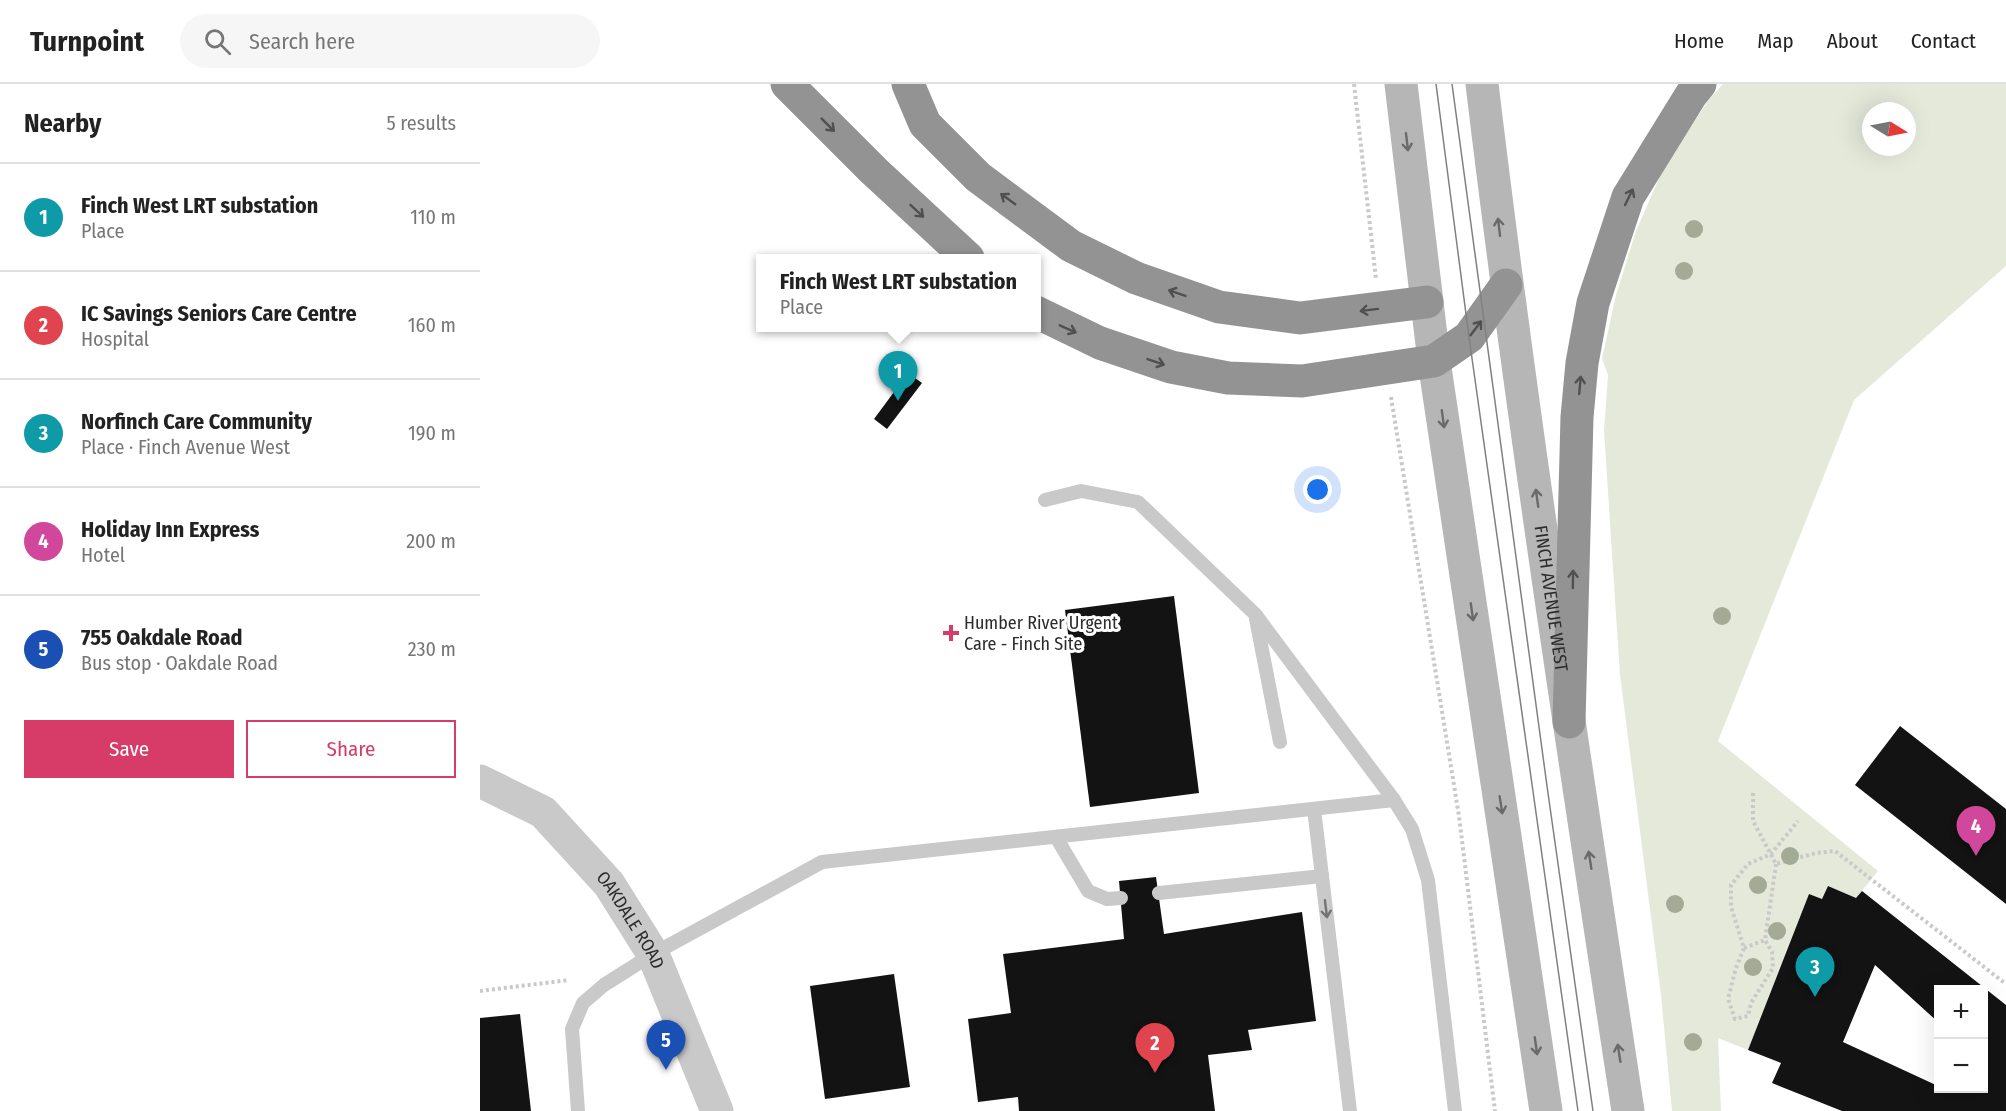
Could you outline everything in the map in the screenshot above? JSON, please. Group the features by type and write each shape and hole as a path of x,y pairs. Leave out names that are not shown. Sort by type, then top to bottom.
{"highway":[{"path":"787,84 874,171 964,254"},
{"path":"908,84 925,124 978,177 1071,246 1136,278 1219,307 1300,318 1427,302"},
{"path":"1569,722 1577,417 1582,363 1593,303 1628,197 1690,95 1700,84"},
{"path":"1041,314 1100,343 1171,368 1228,378 1302,381 1434,361 1469,336 1506,285"}],"main road":[{"path":"1401,84 1434,361 1546,1111"},
{"name":"FINCH AVENUE WEST","path":"1482,84 1506,285 1628,1111"}],"street":[{"name":"OAKDALE ROAD","path":"480,781 543,812 609,884 653,954 717,1111"}],"lane":[{"path":"1045,500 1081,492 1138,502 1255,614 1394,800 1412,829 1428,880 1455,1111"},
{"path":"1255,614 1280,742"},
{"path":"578,1111 572,1029 584,1003 604,985 653,954 822,862 1394,800"},
{"path":"1314,809 1350,1111"},
{"path":"1056,837 1088,891 1107,899 1121,898"},
{"path":"1159,893 1322,876"}],"path":[{"path":"1354,84 1376,278"},
{"path":"1393,412 1459,816 1495,1111"},
{"path":"1753,793 1753,821 1771,854 1776,864 1765,940 1772,952 1773,968 1751,1003 1748,1016 1735,1019 1728,999 1744,948 1731,907 1731,885 1748,864 1771,854 1798,821"},
{"path":"1776,864 1816,853 1835,851 2006,984"},
{"path":"1744,948 1765,940"},
{"path":"480,992 569,980"}],"shaded area":[{"path":"1723,84 2006,84 2006,266 1854,400 1718,741 1878,871 1856,898 1828,886 1822,899 1809,894 1748,1050 1718,1038 1721,1111 1672,1111 1661,995 1620,675 1604,431 1608,375 1602,359 1616,295 1636,231 1665,165 1708,101"}],"building":[{"path":"908,373 922,383 887,429 874,419"},
{"path":"1174,596 1199,793 1090,807 1065,610"},
{"path":"1900,726 2006,809 2006,904 1855,785"},
{"path":"1156,877 1164,934 1302,912 1316,1021 1248,1030 1252,1050 1208,1055 1215,1111 1019,1111 1018,1097 978,1102 968,1019 1011,1013 1003,954 1124,939 1119,881"},
{"path":"1828,886 1856,898 1862,891 1981,985 1934,985 1934,1018 1875,965 1843,1042 1934,1084 1934,1093 1988,1093 1988,991 2006,1005 2006,1111 1842,1111 1772,1083 1781,1063 1748,1050 1809,894 1822,899"},
{"path":"894,974 910,1087 825,1099 810,986"},
{"path":"520,1014 531,1111 480,1111 480,1018"}],"tram line":[{"path":"1436,84 1469,337 1578,1111"},
{"path":"1452,84 1593,1111"}],"place":[{"name":"Finch West LRT substation","path":"898,401"},
{"name":"Humber River Urgent Care - Finch Site","path":"951,633"},
{"name":"Holiday Inn Express","path":"1976,856"},
{"name":"Norfinch Care Community","path":"1815,997"},
{"name":"755 Oakdale Road","path":"666,1070"},
{"name":"IC Savings Seniors Care Centre","path":"1155,1073"}]}
